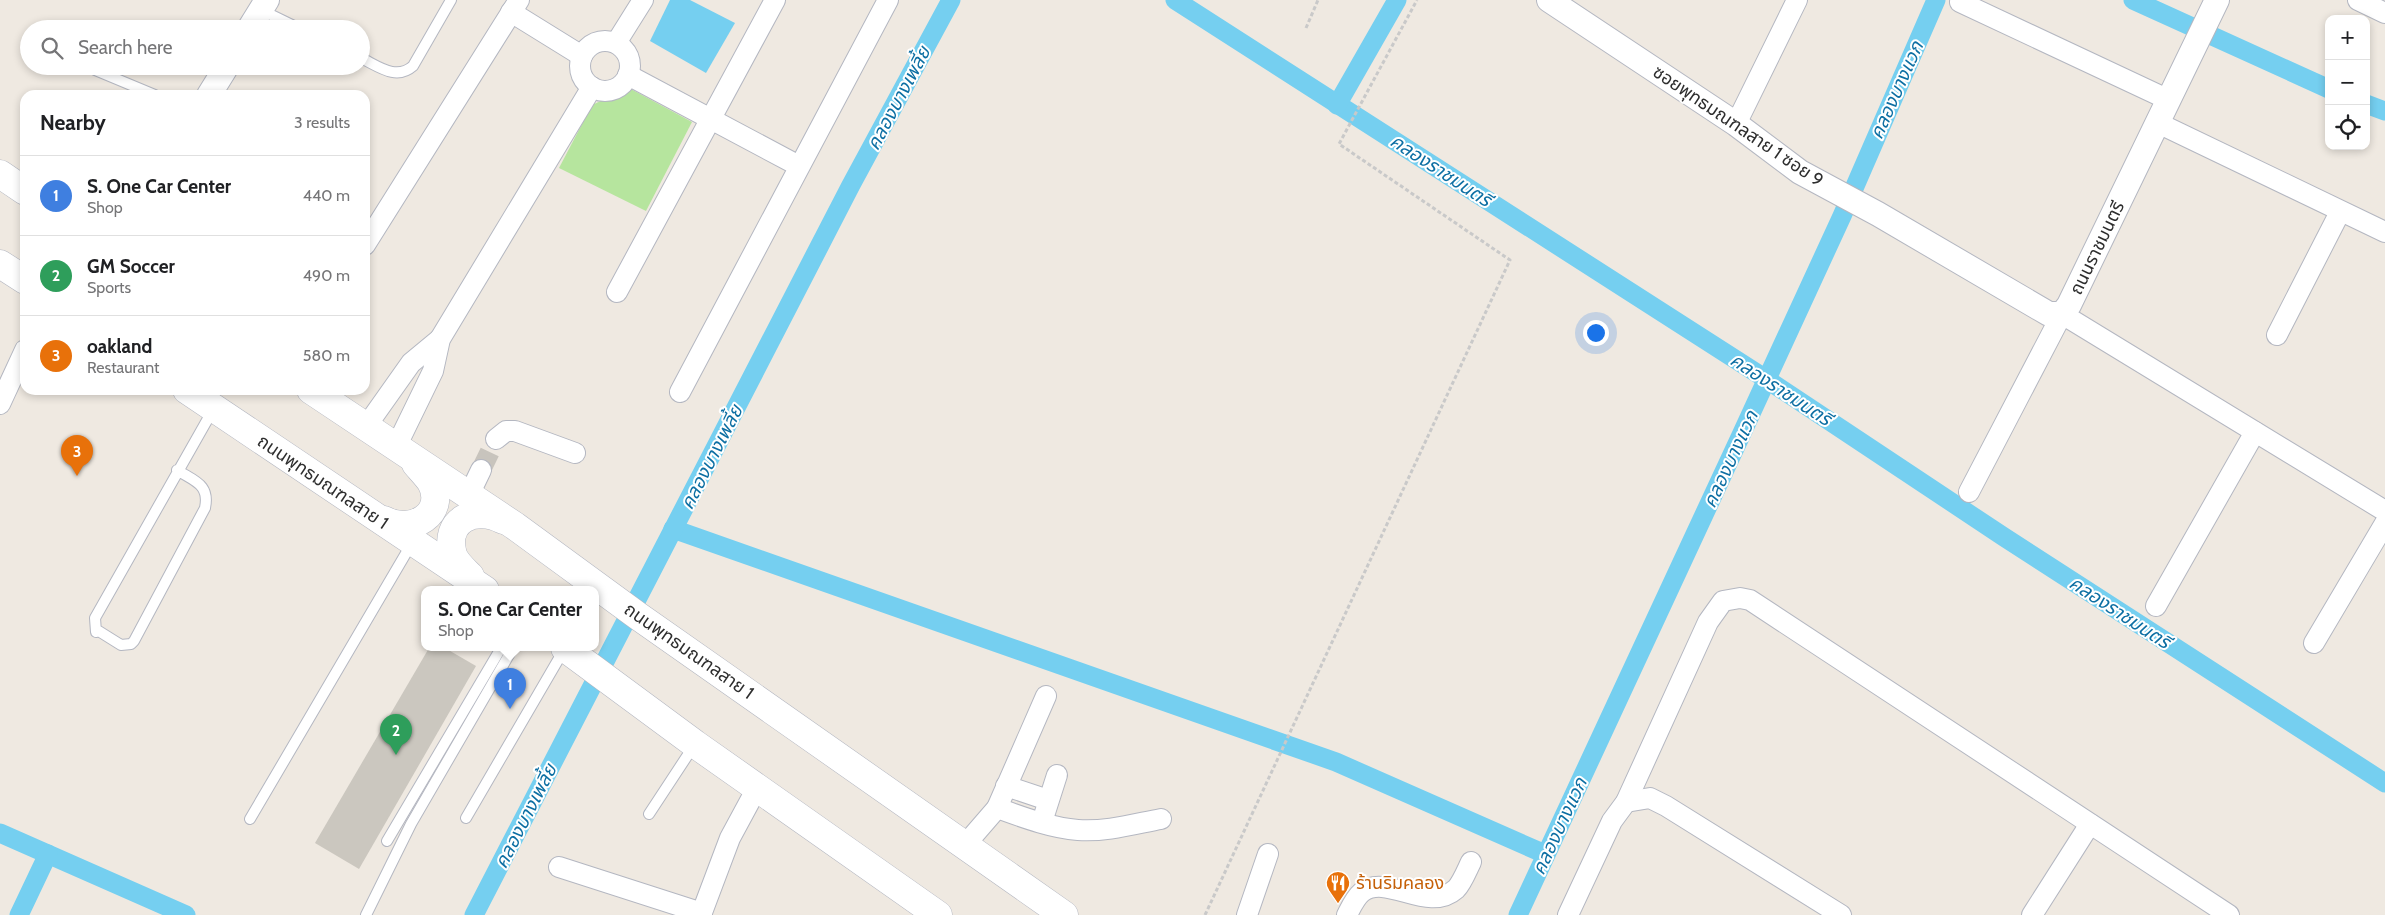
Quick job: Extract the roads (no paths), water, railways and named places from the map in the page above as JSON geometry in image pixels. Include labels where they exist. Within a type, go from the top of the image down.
[{"type":"main road","points":[[0,174],[20,188]]},
{"type":"main road","points":[[0,264],[20,277]]},
{"type":"main road","name":"ถนนพุทธมณฑลสาย 1","points":[[194,395],[478,586]]},
{"type":"main road","name":"ถนนพุทธมณฑลสาย 1","points":[[318,395],[515,526],[596,586]]},
{"type":"main road","points":[[367,511],[401,527],[416,524],[430,513],[434,498],[431,483],[402,451]]},
{"type":"main road","points":[[479,586],[454,556],[452,537],[459,523],[476,513],[486,513],[515,526]]},
{"type":"main road","name":"ถนนพุทธมณฑลสาย 1","points":[[599,588],[1064,915]]},
{"type":"main road","points":[[572,653],[695,744],[938,915]]},
{"type":"street","points":[[616,43],[642,0]]},
{"type":"street","points":[[617,292],[774,0]]},
{"type":"street","points":[[680,392],[888,0]]},
{"type":"street","name":"ซอยพุทธมณฑลสาย 1 ซอย 9","points":[[1549,0],[1736,124],[1800,172],[1878,214],[2049,314],[2062,314]]},
{"type":"street","points":[[1736,124],[1797,0]]},
{"type":"street","points":[[2358,0],[2385,13]]},
{"type":"street","points":[[1960,2],[2169,100]]},
{"type":"street","name":"ถนนราชมนตรี","points":[[1969,492],[2062,314],[2069,305],[2214,5]]},
{"type":"street","points":[[370,237],[515,6],[582,56]]},
{"type":"street","points":[[596,42],[616,43],[628,57],[628,75],[616,88],[600,90],[592,87],[581,73],[582,56],[596,42]]},
{"type":"street","points":[[212,90],[221,75]]},
{"type":"street","points":[[628,75],[799,166]]},
{"type":"street","points":[[402,451],[433,371],[440,339],[592,87]]},
{"type":"street","points":[[2158,123],[2385,232]]},
{"type":"street","points":[[2277,334],[2340,212]]},
{"type":"street","points":[[2062,314],[2385,511]]},
{"type":"street","points":[[365,428],[411,363],[440,339]]},
{"type":"street","points":[[0,404],[20,359]]},
{"type":"street","points":[[496,438],[506,430],[514,431],[575,453]]},
{"type":"street","points":[[2156,606],[2255,432]]},
{"type":"street","points":[[469,495],[481,470]]},
{"type":"street","points":[[2314,643],[2385,523]]},
{"type":"street","points":[[1568,915],[1612,820],[1626,802],[1708,622],[1723,601],[1740,598],[1750,600],[2228,915]]},
{"type":"street","points":[[965,845],[997,808],[1046,696]]},
{"type":"street","points":[[1042,822],[1057,775]]},
{"type":"street","points":[[1006,786],[1048,800]]},
{"type":"street","points":[[559,867],[701,914],[730,838],[757,788]]},
{"type":"street","points":[[1626,802],[1650,798],[1666,806],[1841,915]]},
{"type":"street","points":[[997,808],[1076,830],[1094,830],[1161,819]]},
{"type":"street","points":[[2032,915],[2090,824]]},
{"type":"street","points":[[1247,915],[1268,854]]},
{"type":"street","points":[[1347,915],[1362,892],[1378,886],[1425,897],[1443,898],[1457,888],[1471,862]]},
{"type":"lane","points":[[370,62],[393,73],[406,72],[413,66],[452,0]]},
{"type":"lane","points":[[259,13],[277,20]]},
{"type":"lane","points":[[106,75],[143,90]]},
{"type":"lane","points":[[177,470],[202,486],[207,498],[205,508],[134,641],[131,644],[121,645],[96,632],[95,618],[177,470],[214,408]]},
{"type":"lane","points":[[250,819],[412,542]]},
{"type":"lane","points":[[388,841],[499,651]]},
{"type":"lane","points":[[366,915],[411,824],[511,651]]},
{"type":"lane","points":[[466,818],[572,653]]},
{"type":"lane","points":[[649,814],[695,744]]},
{"type":"water","points":[[670,0],[690,0],[735,23],[706,73],[650,41]]},
{"type":"waterway","name":"คลองบางเพลี้ย","points":[[474,915],[851,185],[951,0]]},
{"type":"waterway","name":"คลองราชมนตรี","points":[[1175,0],[1766,379],[2004,537],[2385,783]]},
{"type":"waterway","points":[[1337,105],[1397,0]]},
{"type":"waterway","name":"คลองบางแวก","points":[[1518,915],[1842,216],[1936,0]]},
{"type":"waterway","points":[[2133,0],[2325,87]]},
{"type":"waterway","points":[[2369,105],[2385,111]]},
{"type":"waterway","points":[[673,529],[1336,762],[1545,854]]},
{"type":"waterway","points":[[0,833],[186,915]]},
{"type":"waterway","points":[[19,915],[48,854]]},
{"type":"tunnel","points":[[481,470],[496,439]]},
{"type":"place","name":"oakland","points":[[77,476]]},
{"type":"place","name":"S. One Car Center","points":[[510,709]]},
{"type":"place","name":"GM Soccer","points":[[396,755]]},
{"type":"place","name":"ร้านริมคลอง","points":[[1338,904]]}]
